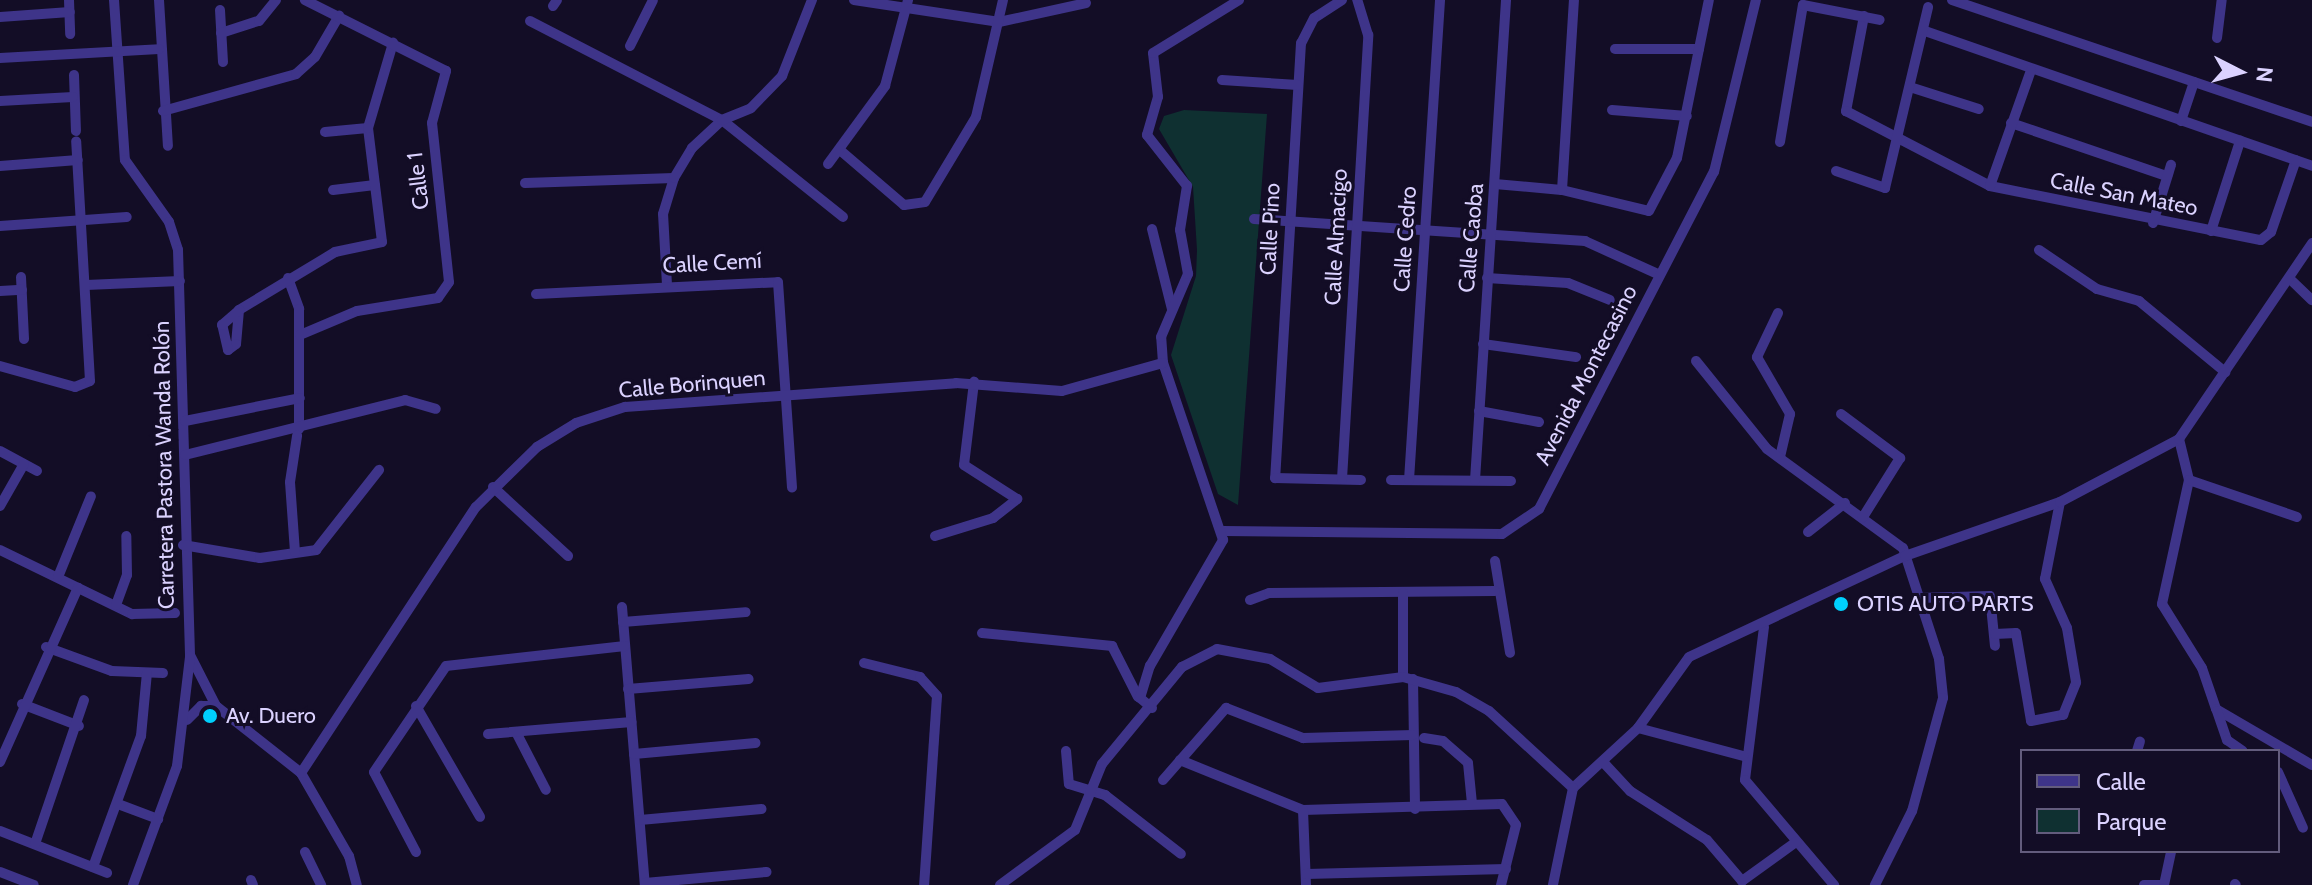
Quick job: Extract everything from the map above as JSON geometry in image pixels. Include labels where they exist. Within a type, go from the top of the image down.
[{"type":"street","points":[[69,0],[70,34]]},
{"type":"street","name":"Carretera Pastora Wanda Rolón","points":[[114,0],[125,160],[172,229],[180,281],[185,421],[183,545],[190,655],[216,706],[301,773],[349,856],[357,885]]},
{"type":"street","points":[[159,0],[159,49],[168,146]]},
{"type":"street","points":[[221,33],[259,21],[276,0]]},
{"type":"street","name":"Calle 1","points":[[300,335],[357,311],[432,300],[447,289],[432,123],[446,73],[305,0]]},
{"type":"street","points":[[630,46],[653,0]]},
{"type":"street","points":[[667,285],[663,214],[674,178],[722,120],[751,108],[782,76],[812,0]]},
{"type":"street","points":[[854,0],[907,4],[999,22],[1086,3]]},
{"type":"street","points":[[841,151],[904,205],[925,202],[976,117],[1003,0]]},
{"type":"street","name":"Calle Pino","points":[[1342,0],[1306,28],[1298,85],[1275,478],[1342,479]]},
{"type":"street","name":"Calle Almacigo","points":[[1342,479],[1368,35],[1357,0]]},
{"type":"street","name":"Calle Cedro","points":[[1409,480],[1440,0]]},
{"type":"street","name":"Calle Caoba","points":[[1475,480],[1506,0]]},
{"type":"street","points":[[1562,190],[1574,0]]},
{"type":"street","points":[[1495,184],[1562,190],[1649,211],[1677,158],[1709,0]]},
{"type":"street","name":"Avenida Montecasino","points":[[1223,531],[1502,534],[1539,509],[1714,172],[1756,0]]},
{"type":"street","points":[[1952,0],[2312,122]]},
{"type":"street","points":[[2217,38],[2222,0]]},
{"type":"street","points":[[1140,698],[1150,666],[1214,563],[1223,531],[1163,363],[1161,337],[1188,274],[1180,230],[1187,186],[1147,135],[1158,97],[1153,53],[1169,38],[1234,1]]},
{"type":"street","points":[[828,164],[841,151],[885,86],[907,4]]},
{"type":"street","points":[[1780,142],[1803,5],[1880,20]]},
{"type":"street","points":[[1836,171],[1885,188],[1901,142],[1928,7]]},
{"type":"street","points":[[220,10],[223,62]]},
{"type":"street","points":[[0,17],[70,12]]},
{"type":"street","points":[[163,111],[296,74],[315,57],[339,16]]},
{"type":"street","name":"Calle San Mateo","points":[[1864,16],[1846,111],[1990,186],[2153,223],[2268,237],[2296,160]]},
{"type":"street","points":[[530,21],[722,120],[843,217]]},
{"type":"street","points":[[1925,31],[2312,166]]},
{"type":"street","points":[[239,310],[335,252],[381,244],[368,128],[393,43]]},
{"type":"street","points":[[0,58],[159,49]]},
{"type":"street","points":[[1615,49],[1699,49]]},
{"type":"street","points":[[1990,186],[2031,70]]},
{"type":"street","points":[[0,366],[87,384],[86,285],[74,75]]},
{"type":"street","points":[[1222,80],[1298,85]]},
{"type":"street","points":[[2181,121],[2194,82]]},
{"type":"street","points":[[1913,88],[1979,109]]},
{"type":"street","points":[[0,101],[73,97]]},
{"type":"street","points":[[1612,110],[1687,116]]},
{"type":"street","points":[[2011,123],[2167,176]]},
{"type":"street","points":[[325,132],[368,128]]},
{"type":"street","points":[[2211,231],[2240,141]]},
{"type":"street","points":[[0,166],[78,160]]},
{"type":"street","points":[[2153,223],[2171,165]]},
{"type":"street","points":[[525,183],[674,178]]},
{"type":"street","points":[[333,190],[375,185]]},
{"type":"street","points":[[0,226],[127,217]]},
{"type":"street","points":[[1254,219],[1492,230],[1585,241],[1660,275]]},
{"type":"street","points":[[1152,229],[1172,309]]},
{"type":"street","points":[[1553,885],[1573,788],[1604,763],[1638,728],[1689,657],[1764,627],[1905,556],[2060,502],[2179,439],[2291,280],[2312,243]]},
{"type":"street","points":[[2039,250],[2097,289],[2139,301],[2225,372]]},
{"type":"street","points":[[21,277],[24,339]]},
{"type":"street","points":[[288,278],[300,335],[298,432],[290,482],[295,552]]},
{"type":"street","points":[[1487,278],[1568,283],[1610,300]]},
{"type":"street","points":[[2291,280],[2312,300]]},
{"type":"street","points":[[86,285],[180,281]]},
{"type":"street","name":"Calle Cemí","points":[[536,294],[667,285],[778,282],[792,488]]},
{"type":"street","points":[[0,291],[22,290]]},
{"type":"street","points":[[1778,313],[1757,357],[1790,414],[1780,457]]},
{"type":"street","points":[[1483,344],[1576,357]]},
{"type":"street","points":[[1696,361],[1780,457],[1863,517],[1905,556],[1919,598],[1943,698],[1912,811],[1875,885]]},
{"type":"street","name":"Calle Borinquen","points":[[301,773],[493,487],[537,447],[601,414],[974,382],[1062,391],[1163,363]]},
{"type":"street","points":[[935,536],[993,518],[1017,499],[964,465],[974,382]]},
{"type":"street","points":[[185,421],[300,398]]},
{"type":"street","points":[[185,455],[405,400],[436,409]]},
{"type":"street","points":[[1479,411],[1539,422]]},
{"type":"street","points":[[1841,414],[1900,458],[1863,517]]},
{"type":"street","points":[[2179,439],[2189,480],[2161,597],[2216,709],[2227,740],[2240,749]]},
{"type":"street","points":[[0,451],[37,471]]},
{"type":"street","points":[[0,506],[24,464]]},
{"type":"street","points":[[183,545],[244,558],[318,549],[336,516],[379,470]]},
{"type":"street","points":[[1342,479],[1361,480]]},
{"type":"street","points":[[1391,480],[1511,481]]},
{"type":"street","points":[[2189,480],[2297,517]]},
{"type":"street","points":[[493,487],[568,556]]},
{"type":"street","points":[[58,577],[91,496]]},
{"type":"street","points":[[1995,634],[2016,633],[2031,721],[2063,715],[2076,682],[2067,628],[2045,579],[2060,502]]},
{"type":"street","points":[[1808,532],[1845,503]]},
{"type":"street","points":[[116,605],[127,575],[126,536]]},
{"type":"street","points":[[0,550],[132,614],[169,616]]},
{"type":"street","points":[[1495,561],[1495,591],[1510,653]]},
{"type":"street","points":[[0,762],[46,647],[78,588]]},
{"type":"street","points":[[1250,600],[1495,591]]},
{"type":"street","points":[[1403,593],[1408,678],[1419,737],[1415,809]]},
{"type":"street","points":[[1919,598],[1990,596],[1995,646]]},
{"type":"street","points":[[622,607],[645,884],[767,872]]},
{"type":"street","points":[[623,622],[746,612]]},
{"type":"street","points":[[1764,627],[1743,756],[1745,780],[1834,885]]},
{"type":"street","points":[[982,633],[1112,646],[1140,698],[1152,708]]},
{"type":"street","points":[[416,852],[374,772],[416,706],[452,663],[625,646]]},
{"type":"street","points":[[46,647],[112,671],[163,673]]},
{"type":"street","points":[[1000,885],[1075,830],[1102,764],[1152,708],[1182,667],[1217,649],[1270,659],[1318,688],[1408,678],[1474,701],[1573,788]]},
{"type":"street","points":[[133,885],[158,819],[187,720],[190,655]]},
{"type":"street","points":[[864,663],[920,677],[937,696],[924,885]]},
{"type":"street","points":[[93,867],[141,736],[147,673]]},
{"type":"street","points":[[628,689],[749,679]]},
{"type":"street","points":[[35,844],[79,726],[84,700]]},
{"type":"street","points":[[22,704],[79,726]]},
{"type":"street","points":[[187,720],[201,706],[216,706]]},
{"type":"street","points":[[416,706],[480,817]]},
{"type":"street","points":[[1163,780],[1226,708],[1303,738],[1419,737],[1443,741],[1468,763],[1472,804]]},
{"type":"street","points":[[2216,709],[2312,765]]},
{"type":"street","points":[[488,734],[631,722]]},
{"type":"street","points":[[1638,728],[1743,756]]},
{"type":"street","points":[[516,732],[546,790]]},
{"type":"street","points":[[634,754],[756,743]]},
{"type":"street","points":[[1066,751],[1069,784],[1094,789],[1181,854]]},
{"type":"street","points":[[1180,760],[1303,810],[1502,804],[1514,815],[1501,885]]},
{"type":"street","points":[[1604,763],[1630,791],[1707,840],[1742,881],[1796,842]]},
{"type":"street","points":[[2280,776],[2303,828]]},
{"type":"street","points":[[118,804],[158,819]]},
{"type":"street","points":[[640,820],[762,809]]},
{"type":"street","points":[[1303,810],[1306,880],[1506,869]]},
{"type":"street","points":[[0,831],[107,873]]},
{"type":"street","points":[[305,852],[321,885]]},
{"type":"street","points":[[2155,884],[2170,853]]},
{"type":"street","points":[[0,872],[34,885]]},
{"type":"green space","points":[[1184,110],[1267,114],[1238,505],[1218,494],[1171,355],[1196,276],[1197,250],[1193,187],[1159,129],[1164,116]]},
{"type":"place","name":"OTIS AUTO PARTS","points":[[1841,604]]},
{"type":"place","name":"Av. Duero","points":[[210,716]]}]
